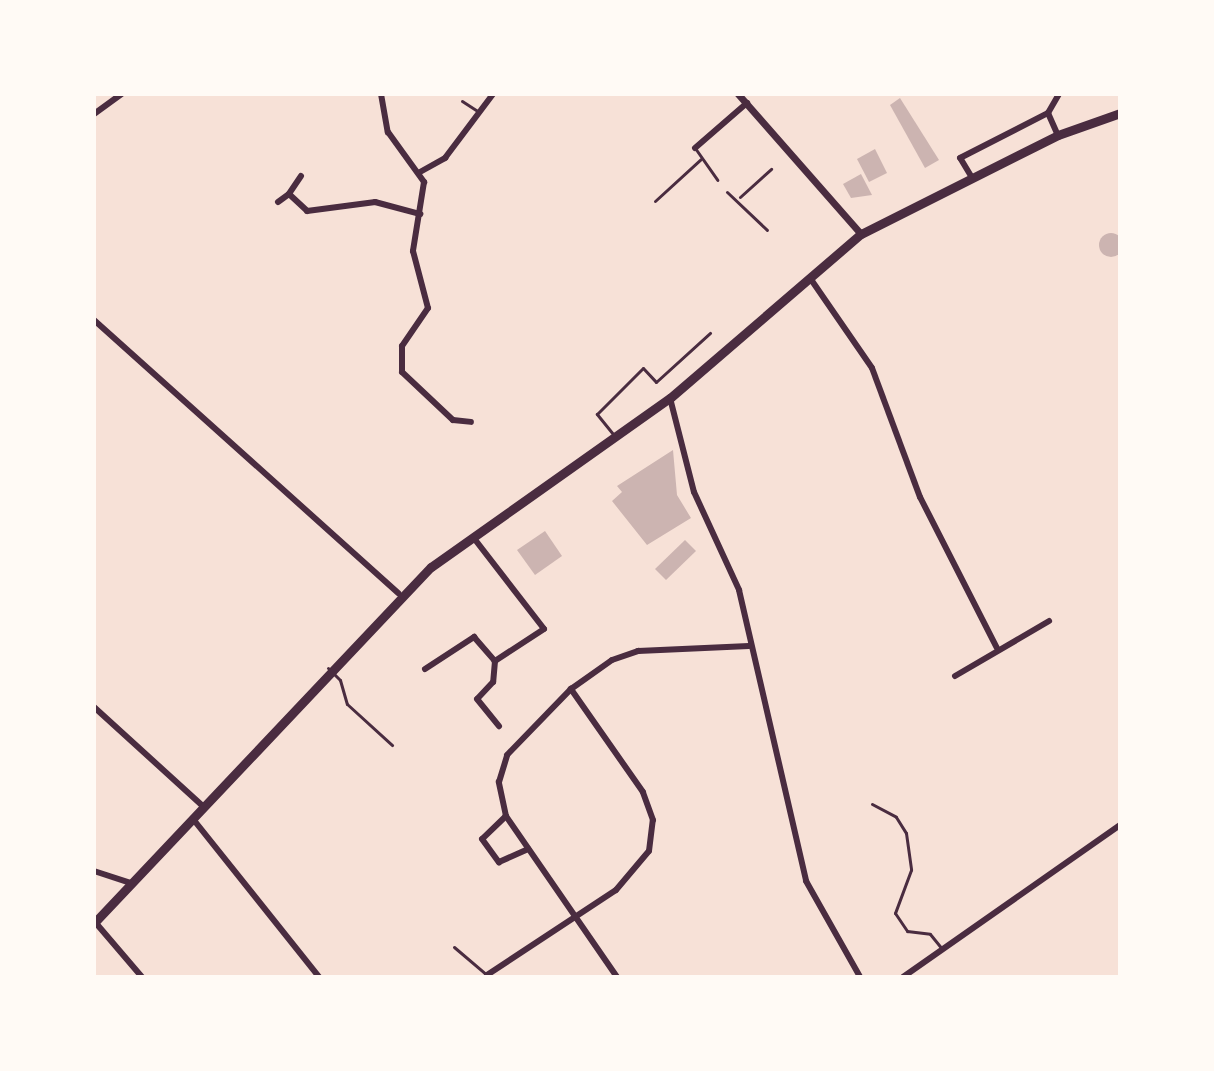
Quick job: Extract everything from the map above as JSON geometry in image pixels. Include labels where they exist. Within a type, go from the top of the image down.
[{"type":"main road","points":[[95,923],[205,808],[398,593],[670,398],[861,234],[971,176],[1058,135],[1120,113]]},
{"type":"street","points":[[94,114],[122,94]]},
{"type":"street","points":[[381,94],[388,132],[420,172],[420,214],[413,251],[428,308],[402,346],[400,365],[439,410],[471,422]]},
{"type":"street","points":[[420,172],[452,151],[476,110],[493,94]]},
{"type":"street","points":[[738,94],[861,234]]},
{"type":"street","points":[[971,176],[960,158],[1048,113],[1057,95]]},
{"type":"street","points":[[695,148],[747,103]]},
{"type":"street","points":[[1048,113],[1058,135]]},
{"type":"street","points":[[278,202],[289,194],[301,176]]},
{"type":"street","points":[[289,194],[315,213],[375,202],[420,214]]},
{"type":"street","points":[[810,278],[872,368],[920,497],[997,648]]},
{"type":"street","points":[[94,320],[398,593]]},
{"type":"street","points":[[670,398],[694,492],[739,590],[749,646],[806,881],[860,977]]},
{"type":"street","points":[[473,537],[544,629],[495,661]]},
{"type":"street","points":[[955,676],[997,648],[1049,621]]},
{"type":"street","points":[[425,669],[474,637],[495,661],[493,682],[477,699],[499,726]]},
{"type":"street","points":[[617,977],[506,816],[499,782],[507,755],[571,689],[638,651],[749,646]]},
{"type":"street","points":[[487,975],[577,917],[643,862],[653,820],[643,792],[571,689]]},
{"type":"street","points":[[94,707],[205,808]]},
{"type":"street","points":[[506,816],[482,839],[499,862],[528,849]]},
{"type":"street","points":[[193,819],[319,977]]},
{"type":"street","points":[[903,977],[1120,825]]},
{"type":"street","points":[[94,871],[131,883]]},
{"type":"street","points":[[95,923],[142,977]]},
{"type":"lane","points":[[462,101],[476,110]]},
{"type":"lane","points":[[695,148],[717,180]]},
{"type":"lane","points":[[655,201],[701,159]]},
{"type":"lane","points":[[727,192],[734,202],[771,169]]},
{"type":"lane","points":[[740,197],[767,230]]},
{"type":"lane","points":[[616,437],[597,414],[643,368],[656,382],[710,333]]},
{"type":"lane","points":[[328,668],[340,680],[347,704],[392,745]]},
{"type":"lane","points":[[872,804],[896,817],[906,833],[911,870],[895,913],[907,931],[930,934],[942,949]]},
{"type":"lane","points":[[454,947],[487,975]]},
{"type":"building","points":[[900,98],[939,160],[925,168],[890,105]]},
{"type":"building","points":[[875,149],[887,173],[869,182],[857,159]]},
{"type":"building","points":[[861,174],[872,195],[851,198],[843,184]]},
{"type":"building","points":[[1111,233],[1119,237],[1123,245],[1119,253],[1111,257],[1103,253],[1099,245],[1103,237]]},
{"type":"building","points":[[673,450],[677,495],[691,518],[647,545],[612,501],[622,492],[617,486]]},
{"type":"building","points":[[545,531],[562,556],[535,575],[517,550]]},
{"type":"building","points":[[685,540],[696,551],[666,580],[655,569]]}]
